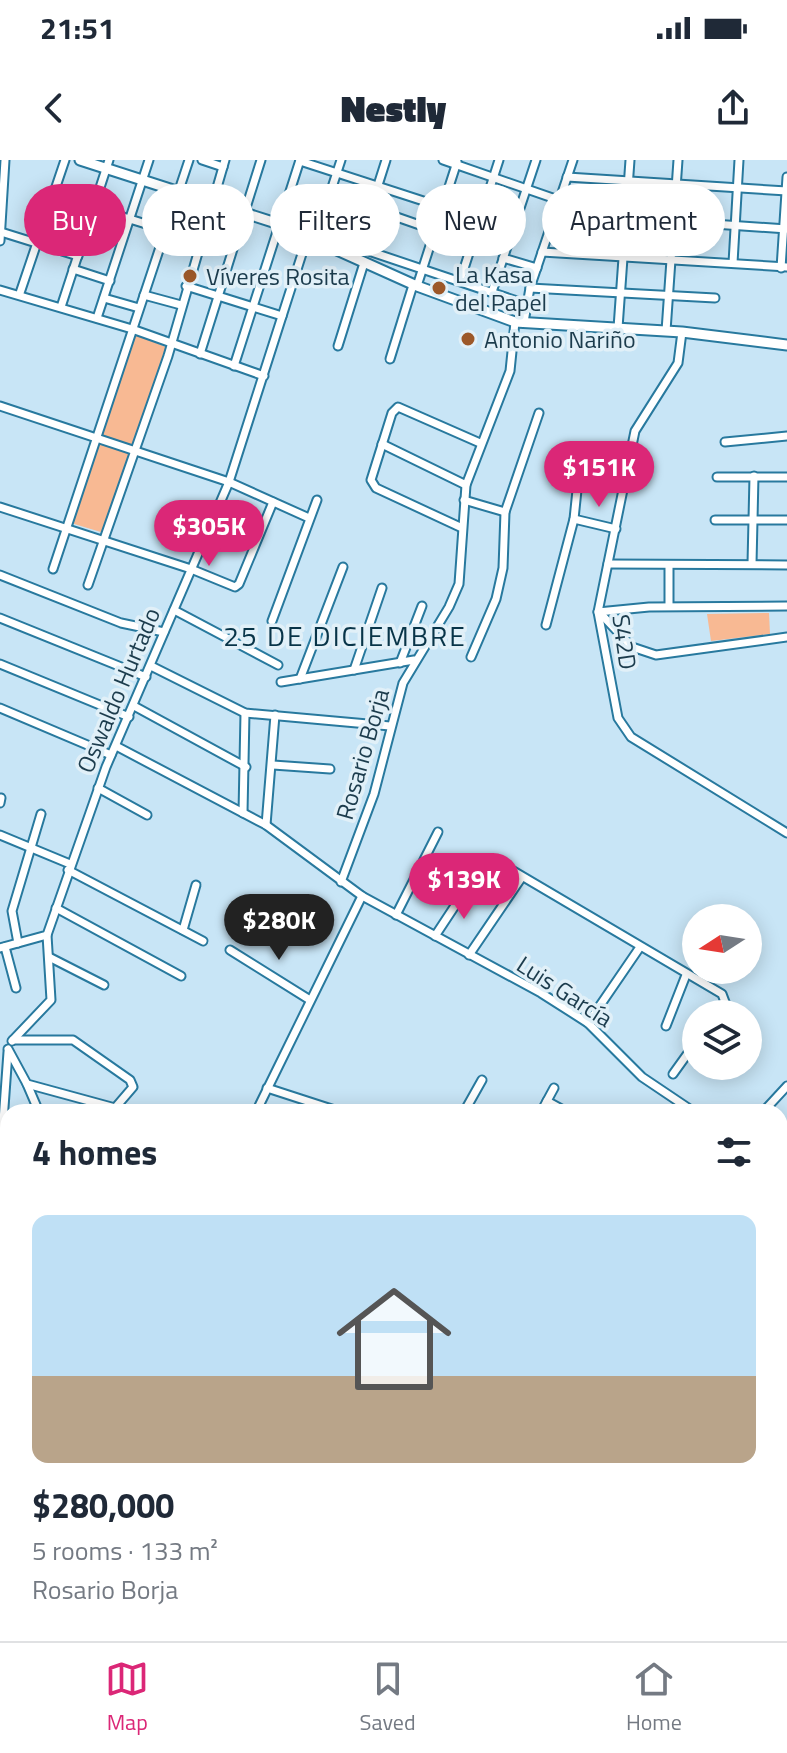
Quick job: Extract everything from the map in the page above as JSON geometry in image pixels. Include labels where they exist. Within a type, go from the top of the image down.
[{"type":"street","points":[[0,241],[5,160]]},
{"type":"street","points":[[57,184],[65,160]]},
{"type":"street","points":[[80,160],[108,164],[155,184]]},
{"type":"street","points":[[97,318],[149,160]]},
{"type":"street","points":[[182,184],[189,160]]},
{"type":"street","points":[[202,160],[224,163],[218,184]]},
{"type":"street","points":[[253,184],[261,160]]},
{"type":"street","points":[[292,184],[300,160],[370,184]]},
{"type":"street","name":"Oswaldo Hurtado","points":[[334,184],[341,160]]},
{"type":"street","points":[[377,184],[386,160]]},
{"type":"street","points":[[443,160],[457,162],[542,195]]},
{"type":"street","points":[[492,184],[499,160]]},
{"type":"street","points":[[492,292],[536,160]]},
{"type":"street","points":[[629,184],[630,160]]},
{"type":"street","points":[[567,177],[677,184],[678,160]]},
{"type":"street","points":[[733,263],[739,160]]},
{"type":"street","name":"Rosario Borja","points":[[565,184],[570,161]]},
{"type":"street","points":[[450,184],[457,162]]},
{"type":"street","points":[[102,184],[108,164]]},
{"type":"street","points":[[618,328],[623,256],[783,268],[787,177]]},
{"type":"street","points":[[725,186],[786,191]]},
{"type":"street","points":[[126,217],[142,222]]},
{"type":"street","points":[[725,225],[785,229]]},
{"type":"street","points":[[1,232],[24,238]]},
{"type":"street","name":"Rosario Borja","points":[[341,882],[374,794],[390,726],[414,660],[449,607],[459,584],[460,527],[466,485],[510,371],[519,322],[542,252]]},
{"type":"street","points":[[234,366],[270,254]]},
{"type":"street","points":[[20,293],[32,256]]},
{"type":"street","points":[[61,307],[78,256]]},
{"type":"street","points":[[53,569],[158,256]]},
{"type":"street","points":[[88,585],[171,344],[196,256]]},
{"type":"street","points":[[200,354],[230,256]]},
{"type":"street","name":"Oswaldo Hurtado","points":[[47,935],[111,755],[229,482],[282,316],[306,256]]},
{"type":"street","points":[[351,256],[415,285],[519,322],[682,332],[787,345]]},
{"type":"street","points":[[383,256],[526,304]]},
{"type":"street","points":[[390,359],[427,256]]},
{"type":"street","points":[[460,281],[467,256]]},
{"type":"street","points":[[666,331],[672,256]]},
{"type":"street","points":[[503,258],[537,268]]},
{"type":"street","points":[[338,346],[364,263]]},
{"type":"street","points":[[73,269],[110,281]]},
{"type":"street","points":[[186,286],[282,316]]},
{"type":"street","points":[[530,288],[715,298]]},
{"type":"street","points":[[0,290],[20,293],[132,329],[264,376]]},
{"type":"street","points":[[144,295],[181,305]]},
{"type":"street","points":[[104,298],[139,308]]},
{"type":"street","name":"S42D","points":[[682,332],[678,363],[635,431],[598,612],[618,718],[631,737],[651,752],[787,833]]},
{"type":"street","points":[[0,406],[229,482],[309,518]]},
{"type":"street","points":[[460,527],[372,485],[382,444],[398,407],[480,443]]},
{"type":"street","points":[[471,657],[483,635],[502,579],[505,512],[539,413]]},
{"type":"street","points":[[725,442],[787,436]]},
{"type":"street","points":[[382,444],[466,485]]},
{"type":"street","points":[[546,625],[574,519],[579,471]]},
{"type":"street","points":[[752,564],[754,476]]},
{"type":"street","points":[[717,477],[787,477]]},
{"type":"street","points":[[272,621],[317,500]]},
{"type":"street","points":[[464,500],[505,512]]},
{"type":"street","points":[[0,507],[237,587],[273,502]]},
{"type":"street","points":[[574,519],[616,529]]},
{"type":"street","points":[[715,520],[787,520]]},
{"type":"street","points":[[608,564],[787,565]]},
{"type":"street","points":[[669,566],[669,606]]},
{"type":"street","points":[[300,679],[343,567]]},
{"type":"street","points":[[0,575],[121,623],[164,632]]},
{"type":"street","points":[[354,670],[382,588]]},
{"type":"street","points":[[400,663],[422,606]]},
{"type":"street","points":[[598,612],[669,606],[787,606]]},
{"type":"street","points":[[174,610],[278,665]]},
{"type":"street","points":[[598,612],[632,647],[656,655],[787,637]]},
{"type":"street","points":[[0,618],[146,677]]},
{"type":"street","points":[[281,682],[414,660]]},
{"type":"street","points":[[0,664],[129,717]]},
{"type":"street","points":[[151,666],[245,713],[390,726]]},
{"type":"street","points":[[134,706],[246,767]]},
{"type":"street","points":[[0,708],[111,755]]},
{"type":"street","points":[[243,813],[245,713]]},
{"type":"street","points":[[266,825],[275,715]]},
{"type":"street","name":"Luis García","points":[[116,746],[266,825],[362,896],[588,1023],[642,1077],[682,1104]]},
{"type":"street","points":[[273,765],[330,769]]},
{"type":"street","points":[[98,788],[147,815]]},
{"type":"street","points":[[18,943],[11,916],[41,814]]},
{"type":"street","points":[[396,915],[438,832]]},
{"type":"street","points":[[0,835],[69,867],[203,941]]},
{"type":"street","points":[[510,869],[682,973]]},
{"type":"street","points":[[469,955],[522,877]]},
{"type":"street","points":[[183,930],[196,885]]},
{"type":"street","points":[[435,936],[466,889]]},
{"type":"street","points":[[260,1104],[362,896]]},
{"type":"street","points":[[56,908],[181,976]]},
{"type":"street","points":[[4,1104],[8,1049],[51,1000],[47,935],[2,948],[16,988]]},
{"type":"street","points":[[588,1023],[640,947]]},
{"type":"street","points":[[230,950],[310,1000]]},
{"type":"street","points":[[49,957],[104,985]]},
{"type":"street","points":[[666,1026],[682,984]]},
{"type":"street","points":[[702,984],[723,996],[724,1000]]},
{"type":"street","points":[[13,1040],[73,1040],[130,1080],[133,1087],[118,1104]]},
{"type":"street","points":[[8,1049],[36,1104]]},
{"type":"street","points":[[673,1074],[682,1061]]},
{"type":"street","points":[[468,1104],[482,1080]]},
{"type":"street","points":[[27,1084],[100,1104]]},
{"type":"street","points":[[267,1088],[316,1104]]},
{"type":"street","points":[[545,1104],[554,1088]]},
{"type":"street","points":[[771,1104],[786,1088]]},
{"type":"street","points":[[547,1101],[552,1104]]},
{"type":"shaded area","points":[[135,334],[168,348],[134,447],[102,436]]},
{"type":"shaded area","points":[[101,440],[132,453],[104,533],[71,523]]},
{"type":"shaded area","points":[[769,613],[770,634],[711,641],[707,614]]},
{"type":"place","name":"Víveres Rosita","points":[[190,276]]},
{"type":"place","name":"La Kasa del Papel","points":[[439,288]]},
{"type":"place","name":"Antonio Nariño","points":[[468,339]]},
{"type":"district","name":"25 DE DICIEMBRE","points":[[345,635]]}]
